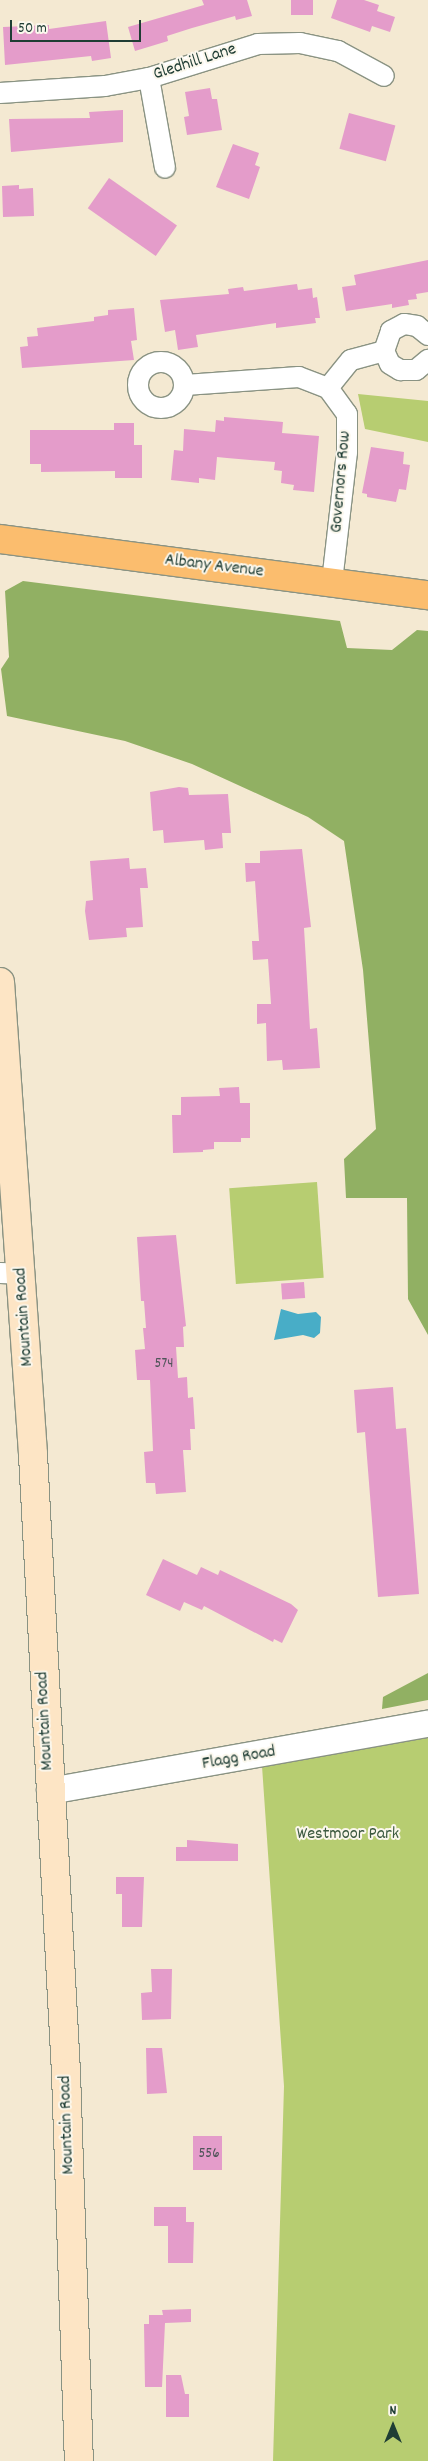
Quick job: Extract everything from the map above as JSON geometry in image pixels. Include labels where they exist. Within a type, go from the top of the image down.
[{"type":"highway","name":"Albany Avenue","points":[[0,539],[428,595]]},
{"type":"main road","name":"Mountain Road","points":[[0,982],[11,1274],[50,1791],[66,2073],[79,2461]]},
{"type":"street","name":"Gledhill Lane","points":[[0,93],[105,86],[149,78],[258,44],[300,43],[338,51],[384,76]]},
{"type":"street","points":[[149,78],[165,168]]},
{"type":"street","points":[[428,335],[417,326],[404,324],[391,331],[384,351],[390,364],[400,370],[416,370],[428,360]]},
{"type":"street","points":[[185,385],[298,377],[328,388],[351,360],[384,351]]},
{"type":"street","name":"Governors Row","points":[[328,388],[347,414],[348,452],[332,582]]},
{"type":"street","name":"Flagg Road","points":[[50,1791],[428,1724]]},
{"type":"green space","points":[[358,394],[428,401],[428,442],[365,429]]},
{"type":"green space","points":[[23,581],[340,621],[347,648],[392,650],[417,630],[428,631],[428,1335],[408,1299],[407,1198],[346,1198],[344,1159],[376,1129],[363,970],[344,841],[308,817],[192,764],[125,741],[7,716],[1,669],[9,657],[5,591]]},
{"type":"green space","points":[[317,1182],[324,1278],[236,1284],[229,1188]]},
{"type":"green space","points":[[428,1673],[428,1700],[382,1709],[383,1697]]},
{"type":"green space","name":"Westmoor Park","points":[[428,1736],[428,2461],[273,2461],[284,2086],[262,1766]]},
{"type":"water","points":[[281,1309],[298,1314],[316,1312],[321,1317],[320,1333],[314,1338],[303,1335],[274,1340]]},
{"type":"building","points":[[202,0],[247,0],[252,16],[236,20],[235,16],[192,28],[167,36],[168,41],[135,51],[128,27],[204,5]]},
{"type":"building","points":[[291,0],[313,0],[313,15],[291,15]]},
{"type":"building","points":[[337,0],[364,0],[379,5],[377,11],[395,17],[390,32],[372,26],[370,32],[331,18]]},
{"type":"building","points":[[106,21],[111,58],[92,61],[91,56],[5,65],[3,27],[49,25],[49,29]]},
{"type":"building","points":[[210,88],[212,99],[217,99],[222,130],[187,135],[184,117],[189,116],[185,92]]},
{"type":"building","points":[[123,110],[123,142],[11,152],[9,119],[90,118],[89,112]]},
{"type":"building","points":[[349,113],[395,125],[386,161],[339,149]]},
{"type":"building","points":[[233,144],[259,153],[255,165],[260,167],[249,199],[216,187]]},
{"type":"building","points":[[109,178],[177,226],[156,256],[88,208]]},
{"type":"building","points":[[19,185],[19,189],[33,188],[34,216],[3,217],[2,186]]},
{"type":"building","points":[[428,260],[428,292],[416,294],[417,299],[408,300],[409,305],[392,308],[392,304],[346,311],[342,287],[356,285],[354,275]]},
{"type":"building","points":[[297,284],[298,290],[312,288],[313,298],[317,297],[320,318],[315,318],[316,323],[276,328],[276,323],[196,335],[198,347],[178,350],[175,330],[165,332],[160,300],[229,294],[228,289],[243,287],[244,291]]},
{"type":"building","points":[[134,308],[137,340],[131,341],[134,360],[22,368],[20,347],[28,346],[27,337],[38,336],[37,328],[94,321],[94,317],[108,315],[108,310]]},
{"type":"building","points":[[224,417],[283,422],[282,433],[319,436],[314,492],[293,490],[294,485],[281,483],[282,471],[274,470],[275,462],[217,457],[215,480],[199,478],[199,483],[171,480],[174,450],[183,451],[184,429],[215,432],[216,420],[224,421]]},
{"type":"building","points":[[114,423],[134,423],[134,445],[142,445],[142,478],[115,478],[115,471],[41,472],[41,464],[30,464],[30,430],[114,430]]},
{"type":"building","points":[[371,447],[404,452],[403,464],[410,465],[406,490],[399,489],[396,502],[367,497],[367,494],[362,493]]},
{"type":"building","points":[[179,787],[188,788],[189,795],[228,794],[231,833],[222,833],[223,848],[205,850],[204,840],[164,843],[163,830],[153,831],[150,792]]},
{"type":"building","points":[[302,849],[311,927],[304,928],[310,1029],[317,1028],[320,1068],[283,1070],[282,1060],[267,1061],[266,1023],[257,1024],[257,1004],[271,1004],[268,959],[253,960],[252,941],[259,941],[255,881],[246,882],[245,863],[260,863],[260,851]]},
{"type":"building","points":[[129,858],[130,869],[146,868],[148,888],[140,888],[143,927],[126,928],[127,937],[89,940],[85,911],[86,901],[93,900],[90,861]]},
{"type":"building","points":[[239,1087],[240,1103],[250,1103],[250,1138],[241,1138],[241,1142],[214,1142],[214,1149],[203,1150],[203,1152],[173,1153],[172,1115],[181,1115],[181,1097],[220,1096],[219,1088]]},
{"type":"building","points":[[176,1235],[186,1326],[183,1327],[184,1347],[176,1347],[178,1378],[187,1377],[188,1398],[193,1397],[195,1429],[190,1429],[191,1450],[183,1450],[186,1492],[156,1494],[155,1483],[146,1483],[144,1452],[153,1451],[150,1380],[137,1380],[135,1350],[145,1349],[143,1328],[146,1328],[144,1301],[141,1301],[137,1237]]},
{"type":"building","points":[[304,1282],[305,1298],[282,1300],[281,1284]]},
{"type":"building","points":[[393,1387],[396,1429],[406,1428],[419,1594],[378,1597],[365,1432],[357,1433],[354,1390]]},
{"type":"building","points":[[163,1559],[197,1575],[201,1567],[218,1575],[220,1570],[291,1604],[298,1610],[282,1643],[274,1639],[273,1642],[204,1606],[202,1610],[184,1602],[180,1611],[146,1595]]},
{"type":"building","points":[[187,1840],[238,1844],[238,1861],[176,1861],[176,1847],[187,1847]]},
{"type":"building","points":[[116,1877],[144,1877],[142,1927],[122,1927],[122,1894],[116,1894]]},
{"type":"building","points":[[151,1969],[172,1969],[171,2019],[142,2020],[141,1993],[152,1992]]},
{"type":"building","points":[[146,2048],[162,2048],[167,2093],[147,2094]]},
{"type":"building","points":[[193,2136],[222,2136],[222,2170],[193,2170]]},
{"type":"building","points":[[154,2207],[186,2207],[186,2222],[194,2222],[193,2263],[168,2263],[168,2226],[154,2226]]},
{"type":"building","points":[[191,2309],[191,2322],[165,2323],[162,2387],[145,2387],[144,2324],[149,2324],[149,2315],[163,2315],[162,2310]]},
{"type":"building","points":[[166,2375],[181,2375],[185,2394],[189,2394],[189,2417],[166,2417]]}]
